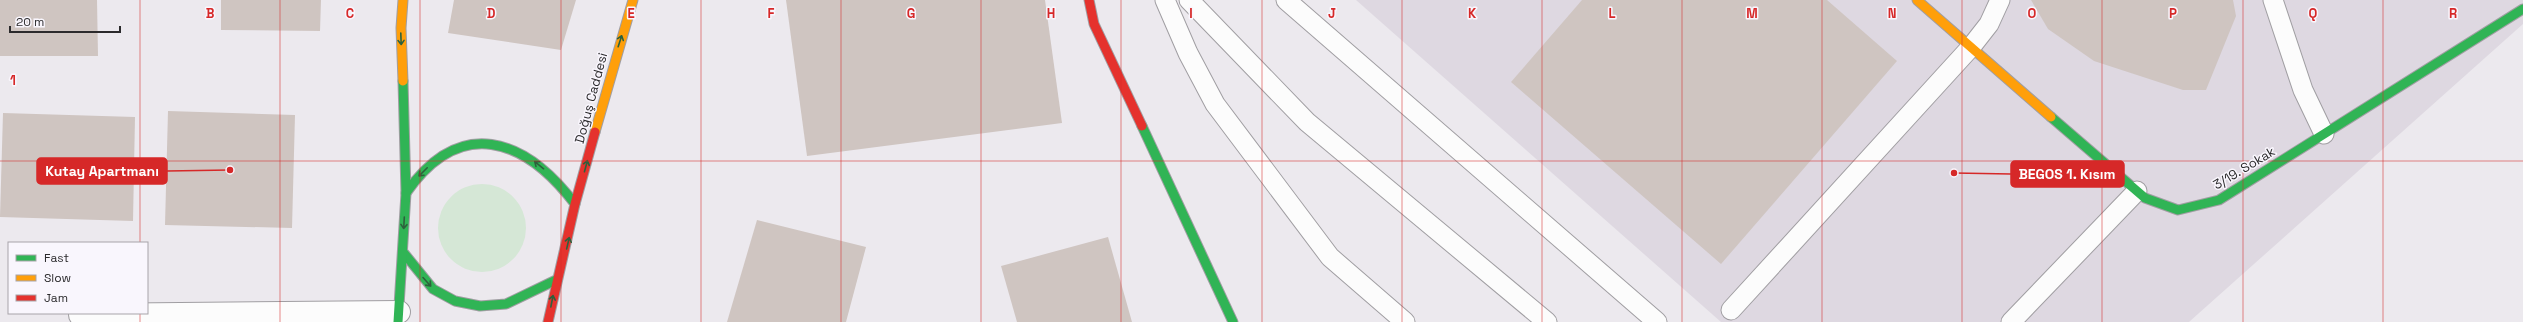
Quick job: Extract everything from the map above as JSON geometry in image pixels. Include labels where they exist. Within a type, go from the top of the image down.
[{"type":"street","points":[[80,315],[399,317],[406,193],[401,28],[403,0]]},
{"type":"street","name":"Doğuş Caddesi","points":[[556,280],[568,244],[575,204],[633,0]]},
{"type":"street","points":[[1089,0],[1094,24],[1233,322]]},
{"type":"street","name":"3/19. Sokak","points":[[1917,0],[2145,198],[2178,210],[2219,200],[2523,9]]},
{"type":"street","points":[[406,193],[420,174],[439,157],[462,146],[488,143],[513,149],[535,162],[554,177],[575,204]]},
{"type":"street","points":[[403,252],[433,289],[455,301],[480,306],[506,304],[556,280]]},
{"type":"street","points":[[548,322],[556,280]]},
{"type":"lane","points":[[1165,0],[1215,104],[1330,257],[1405,322]]},
{"type":"lane","points":[[1189,0],[1307,122],[1547,322]]},
{"type":"lane","points":[[1286,0],[1657,322]]},
{"type":"lane","points":[[1731,310],[1971,47],[1989,24],[2000,0]]},
{"type":"lane","points":[[2273,0],[2303,90],[2324,134]]},
{"type":"lane","points":[[2010,322],[2137,191]]},
{"type":"shaded area","points":[[1356,0],[2523,0],[2523,24],[2189,322],[1721,322]]},
{"type":"green space","points":[[482,184],[499,187],[507,191],[519,203],[523,211],[526,228],[523,245],[519,253],[507,265],[499,269],[482,272],[465,269],[457,265],[445,253],[441,245],[438,228],[441,211],[445,203],[457,191],[465,187]]},
{"type":"building","points":[[0,0],[97,0],[98,56],[0,56]]},
{"type":"building","points":[[221,0],[321,0],[320,31],[221,30]]},
{"type":"building","points":[[454,0],[576,0],[561,50],[448,33]]},
{"type":"building","points":[[786,0],[1045,0],[1062,123],[807,156]]},
{"type":"building","points":[[1582,0],[1827,0],[1897,61],[1721,264],[1511,82]]},
{"type":"building","points":[[2031,0],[2233,0],[2236,16],[2206,90],[2183,90],[2094,61],[2048,29]]},
{"type":"building","points":[[168,111],[295,115],[292,228],[165,225]]},
{"type":"building","points":[[3,113],[135,117],[133,221],[0,217]]},
{"type":"building","points":[[757,220],[866,247],[846,322],[727,322]]},
{"type":"building","points":[[1108,237],[1132,322],[1017,322],[1001,266]]},
{"type":"traffic: fast","points":[[2051,117],[2145,198],[2178,210],[2219,200],[2523,9]]},
{"type":"traffic: fast","points":[[398,322],[406,193],[403,81]]},
{"type":"traffic: fast","points":[[1142,126],[1233,322]]},
{"type":"traffic: fast","points":[[406,193],[427,169],[448,153],[470,145],[492,144],[513,151],[535,163],[555,181],[575,204]]},
{"type":"traffic: fast","points":[[403,252],[433,289],[455,301],[480,306],[506,304],[556,280]]},
{"type":"traffic: slow","points":[[403,0],[401,28],[403,81]]},
{"type":"traffic: slow","points":[[595,132],[633,0]]},
{"type":"traffic: slow","points":[[1917,0],[2051,117]]},
{"type":"traffic: jam","points":[[1089,0],[1094,24],[1142,126]]},
{"type":"traffic: jam","points":[[548,322],[575,204],[595,132]]},
{"type":"place","name":"Kutay Apartmanı","points":[[230,170]]},
{"type":"place","name":"BEGOS 1. Kısım","points":[[1954,173]]}]
